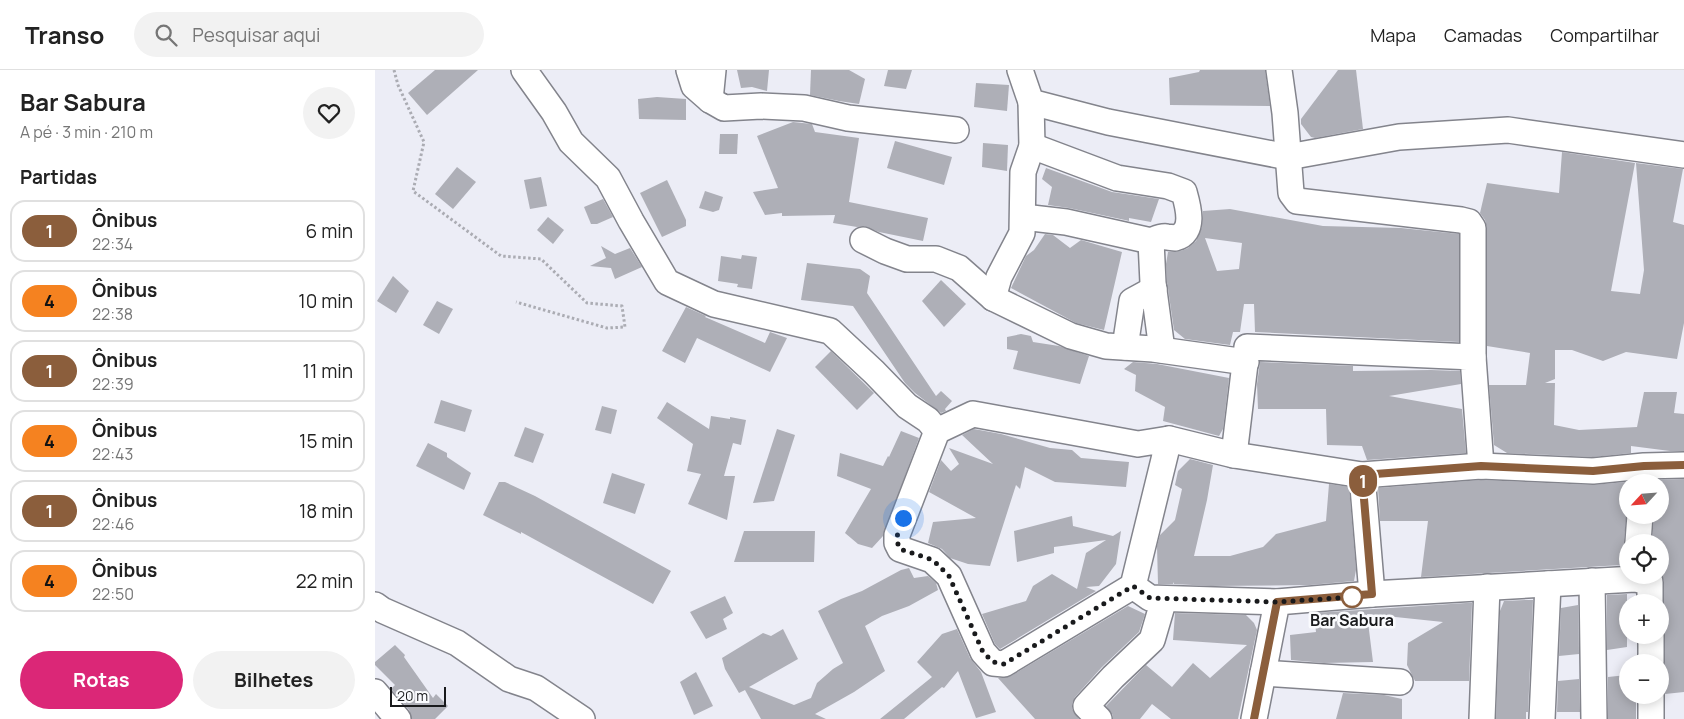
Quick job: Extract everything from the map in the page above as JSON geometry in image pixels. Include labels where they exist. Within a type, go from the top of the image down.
[{"type":"street","points":[[523,70],[554,112],[571,142],[608,178],[667,282],[714,304],[830,331],[907,406],[928,420],[937,431]]},
{"type":"street","points":[[689,70],[695,86],[710,100],[724,108],[761,106],[804,108],[849,118],[956,130]]},
{"type":"street","points":[[710,100],[713,70]]},
{"type":"street","points":[[993,298],[999,277],[1022,232],[1023,172],[1032,146],[1031,102],[1020,70]]},
{"type":"street","points":[[1279,70],[1291,193],[1297,201],[1461,220],[1469,222],[1473,228],[1473,357],[1481,466]]},
{"type":"street","points":[[1031,102],[1108,122],[1288,157],[1399,137],[1508,130],[1684,154]]},
{"type":"street","points":[[1023,217],[1066,222],[1151,241],[1165,236],[1174,238],[1184,233],[1189,222],[1189,207],[1183,192],[1168,186],[1117,178],[1032,146]]},
{"type":"street","points":[[863,240],[907,259],[936,259],[959,268],[993,298],[1071,336],[1106,346],[1163,350],[1246,362]]},
{"type":"street","points":[[1151,241],[1154,289],[1163,350]]},
{"type":"street","points":[[1125,347],[1131,301],[1154,289]]},
{"type":"street","points":[[1234,456],[1247,347],[1473,357]]},
{"type":"street","points":[[1169,439],[1133,586],[1004,664],[993,662],[983,652],[949,576],[933,560],[900,549],[897,543],[897,535],[937,431],[973,414],[1139,444],[1169,439],[1234,456],[1362,475],[1481,466],[1643,474],[1684,465]]},
{"type":"street","points":[[1362,475],[1372,594]]},
{"type":"street","points":[[1133,586],[1150,598],[1277,602],[1619,578]]},
{"type":"street","points":[[1592,581],[1594,719]]},
{"type":"street","points":[[1542,719],[1548,584]]},
{"type":"street","points":[[1482,719],[1487,587]]},
{"type":"street","points":[[1099,719],[1086,706],[1152,640],[1164,599]]},
{"type":"street","points":[[1254,719],[1277,602]]},
{"type":"street","points":[[375,605],[382,610],[457,643],[509,679],[536,688],[582,719]]},
{"type":"street","points":[[1263,673],[1400,682]]},
{"type":"street","points":[[375,692],[398,719]]},
{"type":"street","points":[[1651,704],[1651,719]]},
{"type":"path","points":[[394,70],[398,85],[424,142],[413,191],[501,256],[541,259],[587,303],[622,306],[625,327],[607,328],[517,302]]},
{"type":"building","points":[[435,70],[478,70],[427,115],[408,93]]},
{"type":"building","points":[[737,70],[769,70],[767,91],[752,87],[741,88]]},
{"type":"building","points":[[811,70],[849,70],[865,79],[859,104],[810,95]]},
{"type":"building","points":[[888,70],[912,70],[906,89],[884,86]]},
{"type":"building","points":[[1200,70],[1265,70],[1270,106],[1170,105],[1169,78],[1199,72]]},
{"type":"building","points":[[1338,70],[1356,70],[1363,129],[1315,138],[1311,137],[1301,124],[1301,119]]},
{"type":"building","points":[[976,83],[1009,85],[1007,111],[974,107]]},
{"type":"building","points":[[657,97],[686,99],[686,120],[639,119],[638,99]]},
{"type":"building","points":[[793,122],[812,124],[815,132],[859,138],[849,202],[928,218],[923,241],[879,232],[863,226],[857,227],[833,223],[835,215],[782,216],[782,213],[765,215],[753,192],[778,188],[757,136]]},
{"type":"building","points":[[720,134],[738,134],[737,154],[719,154]]},
{"type":"building","points":[[895,141],[952,157],[944,185],[887,168]]},
{"type":"building","points":[[983,143],[1008,145],[1007,171],[982,167]]},
{"type":"building","points":[[1562,152],[1635,163],[1611,291],[1640,294],[1644,270],[1636,163],[1683,169],[1673,222],[1684,225],[1684,323],[1677,359],[1626,352],[1603,361],[1572,350],[1555,350],[1555,379],[1545,383],[1555,383],[1554,425],[1579,430],[1637,427],[1644,392],[1677,392],[1674,413],[1684,414],[1684,451],[1631,446],[1631,453],[1593,457],[1507,453],[1494,445],[1489,385],[1526,385],[1530,353],[1487,346],[1487,228],[1485,220],[1480,213],[1487,183],[1559,193]]},
{"type":"building","points":[[457,167],[476,182],[453,209],[435,194]]},
{"type":"building","points":[[1046,168],[1112,192],[1159,199],[1151,222],[1129,218],[1129,221],[1048,205],[1052,187],[1042,179]]},
{"type":"building","points":[[541,177],[547,206],[530,209],[524,180]]},
{"type":"building","points":[[667,180],[686,220],[686,226],[662,237],[640,193]]},
{"type":"building","points":[[705,191],[723,197],[719,210],[713,212],[699,208]]},
{"type":"building","points":[[603,199],[613,217],[597,224],[591,224],[584,207]]},
{"type":"building","points":[[1230,209],[1323,226],[1401,228],[1459,234],[1459,342],[1255,332],[1254,304],[1244,304],[1240,332],[1233,332],[1230,345],[1185,339],[1174,330],[1166,264],[1168,252],[1181,251],[1196,241],[1202,227],[1203,211]],"holes":[[[1205,238],[1242,243],[1239,269],[1217,271]]]},
{"type":"building","points":[[548,217],[564,230],[553,244],[537,230]]},
{"type":"building","points":[[1045,234],[1053,235],[1070,248],[1081,240],[1122,252],[1104,330],[1076,323],[1011,288],[1026,256],[1034,250]]},
{"type":"building","points":[[601,246],[615,254],[630,248],[642,267],[615,279],[611,268],[590,266],[606,258]]},
{"type":"building","points":[[742,255],[757,257],[752,289],[737,287],[738,284],[718,281],[721,256],[741,259]]},
{"type":"building","points":[[807,263],[860,269],[870,276],[867,293],[936,396],[941,391],[952,401],[945,409],[946,411],[941,413],[905,383],[853,306],[801,300]]},
{"type":"building","points":[[393,276],[409,291],[396,313],[377,301]]},
{"type":"building","points":[[941,280],[966,304],[944,327],[922,301]]},
{"type":"building","points":[[437,301],[453,309],[439,334],[423,325]]},
{"type":"building","points":[[686,307],[765,343],[770,332],[787,338],[770,372],[697,338],[685,363],[662,351]]},
{"type":"building","points":[[1021,334],[1031,336],[1033,342],[1059,346],[1089,356],[1080,384],[1013,369],[1018,351],[1007,349],[1007,337]]},
{"type":"building","points":[[831,351],[874,393],[857,410],[815,367]]},
{"type":"building","points":[[1133,362],[1157,364],[1229,378],[1223,429],[1219,436],[1163,421],[1165,407],[1135,391],[1136,375],[1124,369]]},
{"type":"building","points":[[1260,362],[1353,366],[1353,371],[1460,371],[1461,384],[1389,396],[1462,409],[1466,453],[1367,460],[1362,446],[1327,445],[1326,409],[1258,409],[1257,384]]},
{"type":"building","points":[[441,400],[472,410],[465,432],[434,423]]},
{"type":"building","points":[[667,402],[709,429],[711,416],[746,420],[741,445],[733,443],[724,476],[735,476],[727,520],[688,504],[701,474],[687,471],[693,444],[657,418]]},
{"type":"building","points":[[602,406],[617,410],[611,434],[595,430]]},
{"type":"building","points":[[525,427],[544,434],[533,463],[514,456]]},
{"type":"building","points":[[777,429],[795,435],[774,501],[753,503]]},
{"type":"building","points":[[974,429],[1001,434],[1050,448],[1072,450],[1081,458],[1129,462],[1126,487],[1055,482],[1025,467],[1020,489],[1016,485],[990,566],[968,564],[950,558],[942,549],[928,543],[933,522],[976,518],[929,492],[941,460],[951,471],[959,464],[949,448],[993,464],[962,435]]},
{"type":"building","points":[[901,431],[919,438],[883,536],[872,548],[858,544],[845,533],[871,489],[837,476],[840,453],[883,466]]},
{"type":"building","points":[[428,443],[447,453],[447,457],[471,473],[464,490],[416,466]]},
{"type":"building","points":[[1190,459],[1213,465],[1194,556],[1230,556],[1263,547],[1276,534],[1326,521],[1329,484],[1349,487],[1356,570],[1354,581],[1310,585],[1211,586],[1174,584],[1174,582],[1173,584],[1158,584],[1157,546],[1160,535],[1175,520],[1182,489],[1175,485],[1178,471]]},
{"type":"building","points":[[612,473],[645,484],[635,514],[603,503]]},
{"type":"building","points":[[1684,479],[1684,692],[1669,694],[1669,654],[1665,654],[1665,644],[1669,644],[1669,594],[1664,594],[1664,584],[1669,584],[1669,534],[1653,534],[1653,524],[1669,524],[1669,480]]},
{"type":"building","points":[[1481,480],[1592,485],[1619,483],[1619,524],[1626,524],[1625,534],[1619,534],[1619,565],[1421,577],[1428,521],[1380,521],[1378,488]]},
{"type":"building","points":[[499,482],[505,482],[535,496],[671,571],[653,604],[521,532],[521,534],[483,515]]},
{"type":"building","points":[[1072,516],[1073,526],[1113,536],[1121,531],[1116,564],[1099,586],[1086,587],[1096,591],[1000,649],[995,644],[982,614],[1026,601],[1033,586],[1052,574],[1077,589],[1086,553],[1106,540],[1054,547],[1054,553],[1017,562],[1014,531]]},
{"type":"building","points":[[744,531],[815,531],[814,562],[734,562]]},
{"type":"building","points":[[909,568],[914,578],[928,576],[936,583],[938,590],[909,606],[882,616],[865,626],[885,671],[854,692],[815,714],[826,719],[761,719],[745,690],[739,693],[725,669],[722,658],[763,633],[771,636],[783,629],[798,659],[749,687],[794,705],[811,698],[817,683],[843,663],[818,611],[862,591],[901,570]]},
{"type":"building","points":[[1619,594],[1619,644],[1627,644],[1627,647],[1607,650],[1607,595]]},
{"type":"building","points":[[725,596],[733,613],[723,619],[727,629],[706,639],[690,612]]},
{"type":"building","points":[[1533,600],[1528,712],[1526,712],[1526,719],[1496,719],[1500,611],[1504,601]]},
{"type":"building","points":[[1472,603],[1469,681],[1415,681],[1407,665],[1408,643],[1443,622],[1367,614],[1373,662],[1324,663],[1291,660],[1290,635],[1316,632],[1314,613]]},
{"type":"building","points":[[1578,605],[1579,654],[1559,656],[1561,608]]},
{"type":"building","points":[[1128,606],[1145,614],[1139,632],[1102,667],[1075,697],[1072,709],[1079,719],[1035,719],[998,678],[1011,676]]},
{"type":"building","points":[[1175,613],[1246,615],[1254,623],[1257,630],[1238,719],[1171,719],[1152,704],[1140,719],[1113,719],[1113,715],[1106,706],[1146,665],[1172,687],[1193,663],[1210,678],[1247,645],[1173,640]]},
{"type":"building","points":[[957,629],[970,658],[981,672],[996,712],[976,718],[958,671],[944,688],[942,687],[904,719],[880,719],[932,677],[917,662],[942,634]]},
{"type":"building","points":[[395,645],[405,655],[404,657],[433,698],[436,694],[448,706],[435,719],[412,719],[409,710],[391,689],[395,685],[375,665],[375,662]]},
{"type":"building","points":[[696,672],[713,706],[694,715],[680,682]]},
{"type":"building","points":[[1619,676],[1619,704],[1636,704],[1636,719],[1608,719],[1608,677]]},
{"type":"building","points":[[1579,679],[1580,712],[1557,712],[1558,681]]},
{"type":"building","points":[[1343,693],[1384,695],[1402,699],[1402,719],[1336,719]]},
{"type":"bus line","name":"1","points":[[1254,719],[1277,602],[1372,594],[1362,475],[1481,466],[1593,471],[1644,466],[1684,465]]},
{"type":"place","name":"Bar Sabura","points":[[1352,597]]},
{"type":"route","points":[[903,518],[897,535],[897,543],[900,549],[933,560],[949,576],[983,652],[993,662],[1004,664],[1133,586],[1150,598],[1277,602],[1352,597]]}]
